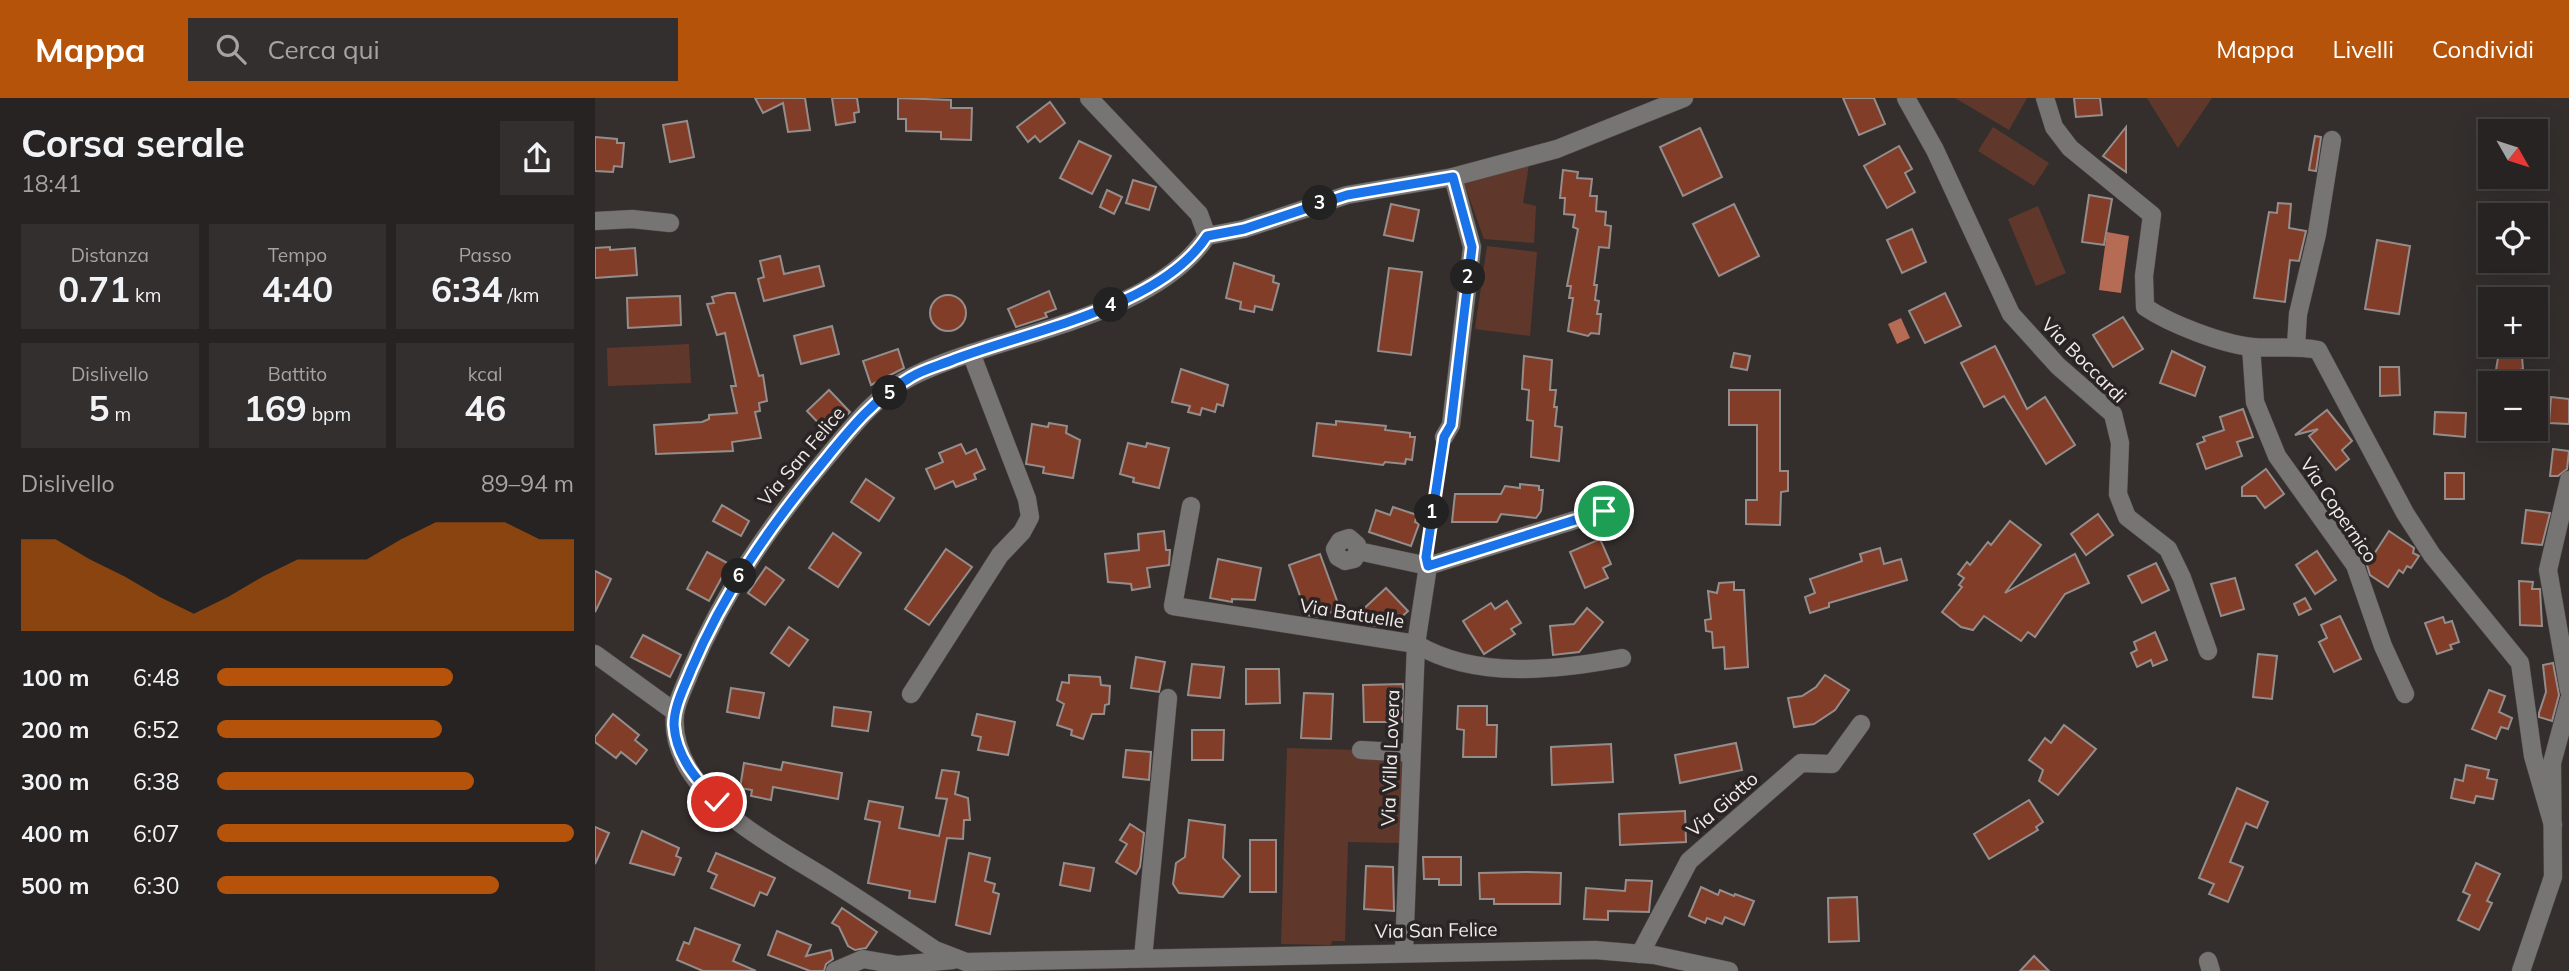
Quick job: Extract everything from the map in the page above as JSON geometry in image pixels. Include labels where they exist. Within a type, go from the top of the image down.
[{"type":"street","points":[[1089,98],[1199,214],[1207,236],[1244,229],[1347,195],[1453,177],[1557,149],[1684,98]]},
{"type":"street","name":"Via Boccardi","points":[[1906,98],[1935,150],[2011,314],[2058,366],[2113,414],[2120,443],[2118,494],[2127,517],[2168,549],[2182,578],[2207,651]]},
{"type":"street","points":[[2045,98],[2054,127],[2070,148],[2152,215],[2144,276],[2145,307],[2168,323],[2251,347],[2296,345],[2318,350],[2405,513],[2432,555],[2520,663],[2533,756],[2553,825]]},
{"type":"street","points":[[2296,345],[2298,314],[2317,234],[2332,139]]},
{"type":"street","points":[[1444,437],[1451,425],[1472,247],[1453,177]]},
{"type":"street","points":[[595,221],[632,219],[670,223]]},
{"type":"street","name":"Via San Felice","points":[[1207,236],[1195,254],[1179,270],[1125,301],[912,376],[866,410],[772,523],[722,603],[675,712],[676,738],[681,754],[697,780],[729,813],[953,960],[966,962],[1595,950],[1640,954],[1728,971]]},
{"type":"street","name":"Via Copernico","points":[[2251,347],[2255,402],[2277,456],[2355,565],[2383,646],[2405,694]]},
{"type":"street","points":[[911,694],[1000,555],[1022,532],[1030,517],[1027,499],[971,353]]},
{"type":"street","points":[[2569,480],[2548,570],[2569,690]]},
{"type":"street","name":"Via Batuelle","points":[[1191,506],[1173,606],[1416,644],[1429,652],[1460,661],[1521,669],[1567,667],[1622,658]]},
{"type":"street","points":[[1358,551],[1428,566],[1604,511]]},
{"type":"street","name":"Via Villa Lovera","points":[[1404,952],[1416,644],[1428,566]]},
{"type":"street","points":[[595,654],[675,712]]},
{"type":"street","points":[[1143,958],[1168,698]]},
{"type":"street","points":[[2521,971],[2553,877],[2552,762],[2569,700]]},
{"type":"street","name":"Via Giotto","points":[[1640,954],[1689,861],[1801,763],[1832,764],[1861,724]]},
{"type":"street","points":[[1361,750],[1410,753]]},
{"type":"street","points":[[835,971],[863,959],[897,968],[953,960]]},
{"type":"path","points":[[1428,566],[1426,557],[1444,437]]},
{"type":"shaded area","points":[[1955,98],[2027,98],[2009,130]]},
{"type":"shaded area","points":[[2147,98],[2212,98],[2178,148]]},
{"type":"shaded area","points":[[1993,127],[2049,163],[2034,186],[1978,151]]},
{"type":"shaded area","points":[[1529,164],[1523,203],[1536,206],[1534,243],[1484,239],[1464,183]]},
{"type":"shaded area","points":[[2038,206],[2066,273],[2036,286],[2008,219]]},
{"type":"shaded area","points":[[2107,232],[2129,236],[2121,293],[2099,290]]},
{"type":"shaded area","points":[[1487,246],[1537,252],[1530,336],[1475,329]]},
{"type":"shaded area","points":[[1901,318],[1910,338],[1897,344],[1888,324]]},
{"type":"shaded area","points":[[689,344],[691,383],[608,386],[607,348]]},
{"type":"shaded area","points":[[1287,748],[1357,750],[1357,759],[1402,760],[1400,843],[1348,842],[1345,941],[1332,941],[1331,945],[1281,944]]},
{"type":"building","points":[[755,98],[805,98],[810,130],[788,132],[783,103],[763,113]]},
{"type":"building","points":[[832,98],[857,98],[859,112],[854,113],[855,122],[836,125]]},
{"type":"building","points":[[898,98],[951,100],[951,108],[972,108],[971,140],[941,139],[941,132],[906,131],[906,119],[898,119]]},
{"type":"building","points":[[1843,98],[1874,98],[1885,124],[1859,135]]},
{"type":"building","points":[[2074,98],[2100,98],[2102,115],[2076,117]]},
{"type":"building","points":[[1050,102],[1065,123],[1040,142],[1035,136],[1028,142],[1017,127]]},
{"type":"building","points":[[687,121],[694,157],[670,162],[663,125]]},
{"type":"building","points":[[2126,127],[2126,172],[2103,156]]},
{"type":"building","points":[[1700,128],[1722,177],[1683,196],[1660,147]]},
{"type":"building","points":[[2315,136],[2321,137],[2316,171],[2309,170]]},
{"type":"building","points":[[595,137],[617,139],[617,143],[624,143],[622,167],[614,166],[613,172],[595,171]]},
{"type":"building","points":[[1079,141],[1111,156],[1092,194],[1060,178]]},
{"type":"building","points":[[1899,146],[1912,169],[1905,173],[1915,192],[1887,208],[1864,166]]},
{"type":"building","points":[[1563,170],[1578,172],[1577,178],[1592,179],[1590,196],[1597,196],[1596,211],[1606,212],[1605,225],[1611,226],[1609,248],[1599,247],[1594,285],[1597,285],[1595,300],[1599,301],[1597,314],[1601,314],[1599,334],[1591,333],[1588,336],[1568,331],[1573,298],[1569,298],[1571,286],[1567,286],[1578,229],[1573,227],[1575,215],[1564,214],[1565,198],[1560,198]]},
{"type":"building","points":[[1133,180],[1156,187],[1149,210],[1126,203]]},
{"type":"building","points":[[1107,190],[1122,197],[1114,214],[1100,207]]},
{"type":"building","points":[[2089,195],[2112,199],[2104,245],[2082,242]]},
{"type":"building","points":[[2278,203],[2291,204],[2289,228],[2306,231],[2299,261],[2290,260],[2285,302],[2254,298],[2269,212],[2277,213]]},
{"type":"building","points":[[1391,204],[1419,210],[1413,241],[1384,235]]},
{"type":"building","points":[[1734,204],[1759,256],[1719,276],[1693,224]]},
{"type":"building","points":[[1912,229],[1926,262],[1902,273],[1887,240]]},
{"type":"building","points":[[2377,240],[2410,246],[2399,314],[2365,309]]},
{"type":"building","points":[[610,247],[610,250],[635,248],[637,275],[595,278],[595,248]]},
{"type":"building","points":[[780,256],[784,274],[819,266],[824,286],[764,301],[758,279],[764,277],[760,261]]},
{"type":"building","points":[[1234,263],[1274,276],[1273,282],[1279,284],[1272,310],[1255,306],[1254,312],[1240,309],[1241,302],[1226,298]]},
{"type":"building","points":[[1389,268],[1422,272],[1411,355],[1378,351]]},
{"type":"building","points":[[1049,291],[1056,309],[1045,313],[1047,317],[1016,327],[1008,309]]},
{"type":"building","points":[[735,293],[759,376],[763,375],[767,401],[759,403],[760,411],[755,412],[761,438],[732,442],[733,451],[656,454],[654,425],[702,422],[709,419],[709,415],[737,413],[731,386],[736,386],[725,333],[717,335],[707,304],[714,303],[712,297]]},
{"type":"building","points":[[1945,293],[1961,326],[1925,343],[1909,311]]},
{"type":"building","points":[[948,295],[961,300],[966,313],[961,326],[948,331],[935,326],[930,313],[935,300]]},
{"type":"building","points":[[680,296],[681,325],[628,328],[627,298]]},
{"type":"building","points":[[2123,317],[2143,349],[2113,367],[2093,335]]},
{"type":"building","points":[[832,326],[839,354],[801,364],[794,336]]},
{"type":"building","points":[[1995,346],[2027,409],[2045,397],[2075,445],[2046,464],[2004,396],[1984,407],[1961,363]]},
{"type":"building","points":[[898,349],[904,368],[871,385],[863,361]]},
{"type":"building","points":[[2172,351],[2205,367],[2195,396],[2160,383]]},
{"type":"building","points":[[1734,353],[1750,356],[1747,370],[1731,367]]},
{"type":"building","points":[[1524,356],[1552,360],[1550,390],[1556,390],[1555,426],[1562,427],[1559,461],[1531,457],[1533,421],[1527,420],[1529,390],[1522,389]]},
{"type":"building","points":[[2498,357],[2522,357],[2523,369],[2496,370]]},
{"type":"building","points":[[2380,367],[2399,367],[2400,395],[2380,396]]},
{"type":"building","points":[[1181,369],[1228,385],[1223,406],[1217,404],[1215,412],[1202,408],[1200,415],[1188,412],[1190,406],[1172,402]]},
{"type":"building","points":[[829,390],[850,412],[828,433],[807,411]]},
{"type":"building","points":[[1729,390],[1780,390],[1780,471],[1788,471],[1788,491],[1781,492],[1780,525],[1746,524],[1746,500],[1757,500],[1757,425],[1729,425]]},
{"type":"building","points":[[2551,397],[2569,399],[2569,424],[2549,423]]},
{"type":"building","points":[[2243,409],[2253,437],[2237,442],[2242,456],[2206,469],[2197,444],[2205,441],[2203,437],[2224,430],[2220,417]]},
{"type":"building","points":[[2327,410],[2352,441],[2342,450],[2349,459],[2336,470],[2309,436],[2318,429],[2295,435]]},
{"type":"building","points":[[2435,412],[2466,413],[2465,437],[2434,434]]},
{"type":"building","points":[[1336,421],[1386,426],[1385,430],[1410,433],[1410,437],[1415,437],[1412,460],[1406,459],[1405,464],[1385,462],[1383,465],[1313,456],[1317,423],[1336,425]]},
{"type":"building","points":[[1049,423],[1067,426],[1066,433],[1080,440],[1073,478],[1043,473],[1044,467],[1026,464],[1032,424],[1048,427]]},
{"type":"building","points":[[1128,443],[1146,447],[1147,443],[1169,448],[1159,488],[1133,482],[1134,478],[1120,474]]},
{"type":"building","points":[[961,444],[966,454],[976,449],[985,469],[974,474],[976,479],[956,487],[953,481],[935,489],[926,469],[943,462],[939,453]]},
{"type":"building","points":[[2553,449],[2569,451],[2567,469],[2558,476],[2550,476]]},
{"type":"building","points":[[2266,469],[2284,494],[2265,508],[2256,496],[2242,496],[2242,487]]},
{"type":"building","points":[[2445,473],[2464,473],[2464,499],[2445,499]]},
{"type":"building","points":[[866,479],[894,498],[879,521],[851,502]]},
{"type":"building","points":[[1520,484],[1539,486],[1539,490],[1543,490],[1541,511],[1536,518],[1501,514],[1497,522],[1452,522],[1455,494],[1501,494],[1505,486],[1520,488]]},
{"type":"building","points":[[722,505],[749,521],[741,536],[713,521]]},
{"type":"building","points":[[1393,507],[1417,515],[1415,522],[1419,524],[1411,546],[1369,532],[1376,510],[1390,515]]},
{"type":"building","points":[[2526,510],[2550,513],[2542,545],[2522,543]]},
{"type":"building","points":[[2098,514],[2113,535],[2086,555],[2071,534]]},
{"type":"building","points":[[2010,521],[2041,545],[2005,593],[2075,554],[2089,583],[2065,594],[2035,637],[2028,632],[2021,641],[1984,616],[1973,630],[1961,627],[1942,612],[1962,587],[1959,585],[1964,578],[1958,574],[1967,562],[1970,565],[1988,542],[1991,545]]},
{"type":"building","points":[[1164,531],[1166,550],[1170,550],[1169,565],[1147,568],[1150,587],[1132,590],[1131,584],[1108,582],[1105,554],[1139,550],[1138,534]]},
{"type":"building","points":[[2389,531],[2414,548],[2413,553],[2419,556],[2411,568],[2407,566],[2403,573],[2399,570],[2388,587],[2370,575],[2367,565]]},
{"type":"building","points":[[833,533],[861,553],[838,587],[809,568]]},
{"type":"building","points":[[1600,539],[1611,564],[1603,568],[1608,578],[1585,588],[1570,552]]},
{"type":"building","points":[[1880,548],[1884,564],[1901,559],[1907,580],[1829,603],[1829,607],[1810,613],[1805,597],[1815,593],[1810,579],[1862,561],[1860,554]]},
{"type":"building","points":[[946,549],[972,567],[929,625],[905,609]]},
{"type":"building","points":[[2317,551],[2336,580],[2315,594],[2296,565]]},
{"type":"building","points":[[707,552],[729,564],[709,601],[687,589]]},
{"type":"building","points":[[1320,554],[1340,609],[1318,617],[1307,615],[1289,565]]},
{"type":"building","points":[[1218,559],[1261,568],[1255,600],[1232,599],[1232,602],[1210,598]]},
{"type":"building","points":[[2156,563],[2169,590],[2142,603],[2128,576]]},
{"type":"building","points":[[766,567],[784,580],[765,605],[748,593]]},
{"type":"building","points":[[595,571],[611,579],[595,612]]},
{"type":"building","points":[[2235,578],[2244,609],[2221,616],[2211,584]]},
{"type":"building","points":[[2519,581],[2533,582],[2532,589],[2540,589],[2542,626],[2520,625]]},
{"type":"building","points":[[1734,582],[1734,590],[1744,590],[1748,667],[1725,669],[1724,647],[1713,648],[1712,632],[1706,631],[1705,620],[1711,619],[1708,591],[1717,593],[1719,583]]},
{"type":"building","points":[[1386,588],[1408,611],[1390,628],[1383,620],[1377,626],[1369,625],[1358,614]]},
{"type":"building","points":[[2305,598],[2311,609],[2299,615],[2294,604]]},
{"type":"building","points":[[1507,601],[1521,623],[1511,629],[1515,634],[1484,654],[1463,621],[1491,603],[1495,609]]},
{"type":"building","points":[[1587,608],[1603,622],[1579,652],[1553,655],[1550,626],[1574,624]]},
{"type":"building","points":[[2340,616],[2361,659],[2334,672],[2319,642],[2327,638],[2321,625]]},
{"type":"building","points":[[2443,617],[2445,623],[2452,621],[2459,642],[2450,645],[2452,649],[2437,654],[2425,623]]},
{"type":"building","points":[[789,627],[808,640],[789,666],[771,653]]},
{"type":"building","points":[[2155,632],[2167,660],[2153,666],[2151,660],[2137,667],[2131,653],[2137,650],[2134,642]]},
{"type":"building","points":[[643,635],[681,655],[670,677],[631,657]]},
{"type":"building","points":[[2258,654],[2277,656],[2272,699],[2253,697]]},
{"type":"building","points":[[1136,657],[1165,662],[1159,692],[1131,688]]},
{"type":"building","points":[[2553,663],[2559,695],[2552,721],[2539,717],[2539,713],[2546,692],[2543,665]]},
{"type":"building","points":[[1192,664],[1224,667],[1220,698],[1188,695]]},
{"type":"building","points":[[1246,669],[1279,669],[1280,703],[1246,704]]},
{"type":"building","points":[[1069,675],[1100,677],[1101,685],[1110,686],[1109,704],[1105,705],[1104,714],[1092,714],[1083,739],[1071,735],[1072,730],[1057,725],[1064,704],[1057,700],[1062,682],[1069,683]]},
{"type":"building","points":[[1825,675],[1849,690],[1835,710],[1814,724],[1794,727],[1788,698],[1802,696],[1816,687]]},
{"type":"building","points":[[1403,684],[1402,722],[1364,722],[1363,685]]},
{"type":"building","points":[[731,688],[764,693],[759,718],[727,712]]},
{"type":"building","points":[[2489,690],[2505,696],[2499,712],[2512,718],[2508,729],[2501,727],[2496,739],[2472,729]]},
{"type":"building","points":[[1304,693],[1333,694],[1331,739],[1301,738]]},
{"type":"building","points":[[1458,706],[1487,706],[1487,725],[1497,725],[1496,757],[1463,757],[1464,730],[1457,729]]},
{"type":"building","points":[[834,707],[871,712],[868,731],[832,726]]},
{"type":"building","points":[[613,714],[639,735],[635,740],[647,750],[636,764],[621,752],[616,758],[595,742],[595,737]]},
{"type":"building","points":[[977,714],[1015,722],[1008,755],[978,750],[981,737],[972,735]]},
{"type":"building","points":[[2064,725],[2096,749],[2058,795],[2039,781],[2043,770],[2029,760],[2045,738],[2051,743]]},
{"type":"building","points":[[1192,730],[1224,730],[1223,760],[1192,760]]},
{"type":"building","points":[[1736,743],[1742,770],[1680,783],[1675,755]]},
{"type":"building","points":[[1611,744],[1613,782],[1552,785],[1551,747]]},
{"type":"building","points":[[1126,750],[1151,752],[1149,780],[1123,777]]},
{"type":"building","points":[[783,762],[842,773],[838,799],[773,787],[771,800],[751,796],[752,790],[740,788],[744,763],[781,770]]},
{"type":"building","points":[[2466,765],[2489,770],[2487,778],[2497,780],[2493,799],[2476,796],[2474,803],[2451,798],[2455,779],[2463,781]]},
{"type":"building","points":[[942,770],[959,772],[955,794],[968,798],[970,820],[964,820],[963,839],[947,838],[935,902],[909,898],[910,891],[868,883],[880,822],[865,819],[869,801],[903,807],[899,828],[939,836],[947,799],[936,798]]},
{"type":"building","points":[[2237,788],[2268,802],[2257,828],[2246,823],[2230,862],[2243,867],[2228,902],[2209,894],[2214,884],[2199,878]]},
{"type":"building","points":[[2029,800],[2043,822],[2036,827],[2038,830],[1989,859],[1974,834]]},
{"type":"building","points":[[1685,811],[1686,842],[1620,845],[1619,814]]},
{"type":"building","points":[[1189,820],[1225,825],[1223,858],[1240,876],[1223,897],[1179,893],[1173,884],[1176,863],[1185,857]]},
{"type":"building","points":[[1130,824],[1144,833],[1140,867],[1136,874],[1116,862],[1127,844],[1120,840]]},
{"type":"building","points":[[595,827],[609,833],[595,864]]},
{"type":"building","points":[[642,831],[679,848],[676,856],[681,858],[674,875],[630,863]]},
{"type":"building","points":[[1250,840],[1276,840],[1276,892],[1250,892]]},
{"type":"building","points":[[716,853],[775,878],[767,895],[760,892],[754,906],[711,888],[717,875],[708,871]]},
{"type":"building","points":[[969,853],[990,858],[985,881],[995,884],[993,892],[999,894],[990,934],[956,925]]},
{"type":"building","points":[[1423,857],[1461,857],[1461,885],[1439,885],[1439,879],[1424,879]]},
{"type":"building","points":[[1064,863],[1094,868],[1090,891],[1060,885]]},
{"type":"building","points":[[2476,863],[2500,874],[2487,901],[2492,903],[2479,930],[2458,920],[2470,895],[2463,892]]},
{"type":"building","points":[[1366,866],[1393,867],[1394,911],[1364,909]]},
{"type":"building","points":[[1479,873],[1561,873],[1560,904],[1494,904],[1494,899],[1480,899]]},
{"type":"building","points":[[1626,880],[1652,881],[1649,912],[1608,911],[1608,920],[1584,919],[1586,888],[1625,891]]},
{"type":"building","points":[[1701,887],[1718,895],[1720,890],[1754,901],[1744,925],[1725,917],[1722,924],[1707,918],[1705,923],[1689,916]]},
{"type":"building","points":[[1857,897],[1859,941],[1829,942],[1828,898]]},
{"type":"building","points":[[842,908],[877,932],[866,948],[855,950],[848,946],[839,927],[832,923]]},
{"type":"building","points":[[695,928],[740,945],[733,961],[756,971],[703,971],[677,960],[684,942],[689,944]]},
{"type":"building","points":[[777,931],[811,945],[806,956],[831,950],[833,959],[826,964],[824,971],[810,971],[768,955]]},
{"type":"building","points":[[2034,956],[2049,971],[2020,971]]},
{"type":"route","points":[[717,802],[697,780],[681,754],[674,726],[680,697],[722,603],[772,523],[866,410],[912,376],[1125,301],[1179,270],[1195,254],[1207,236],[1244,229],[1347,195],[1410,182],[1453,177],[1472,247],[1451,425],[1444,437],[1426,557],[1428,566],[1604,511]]}]
